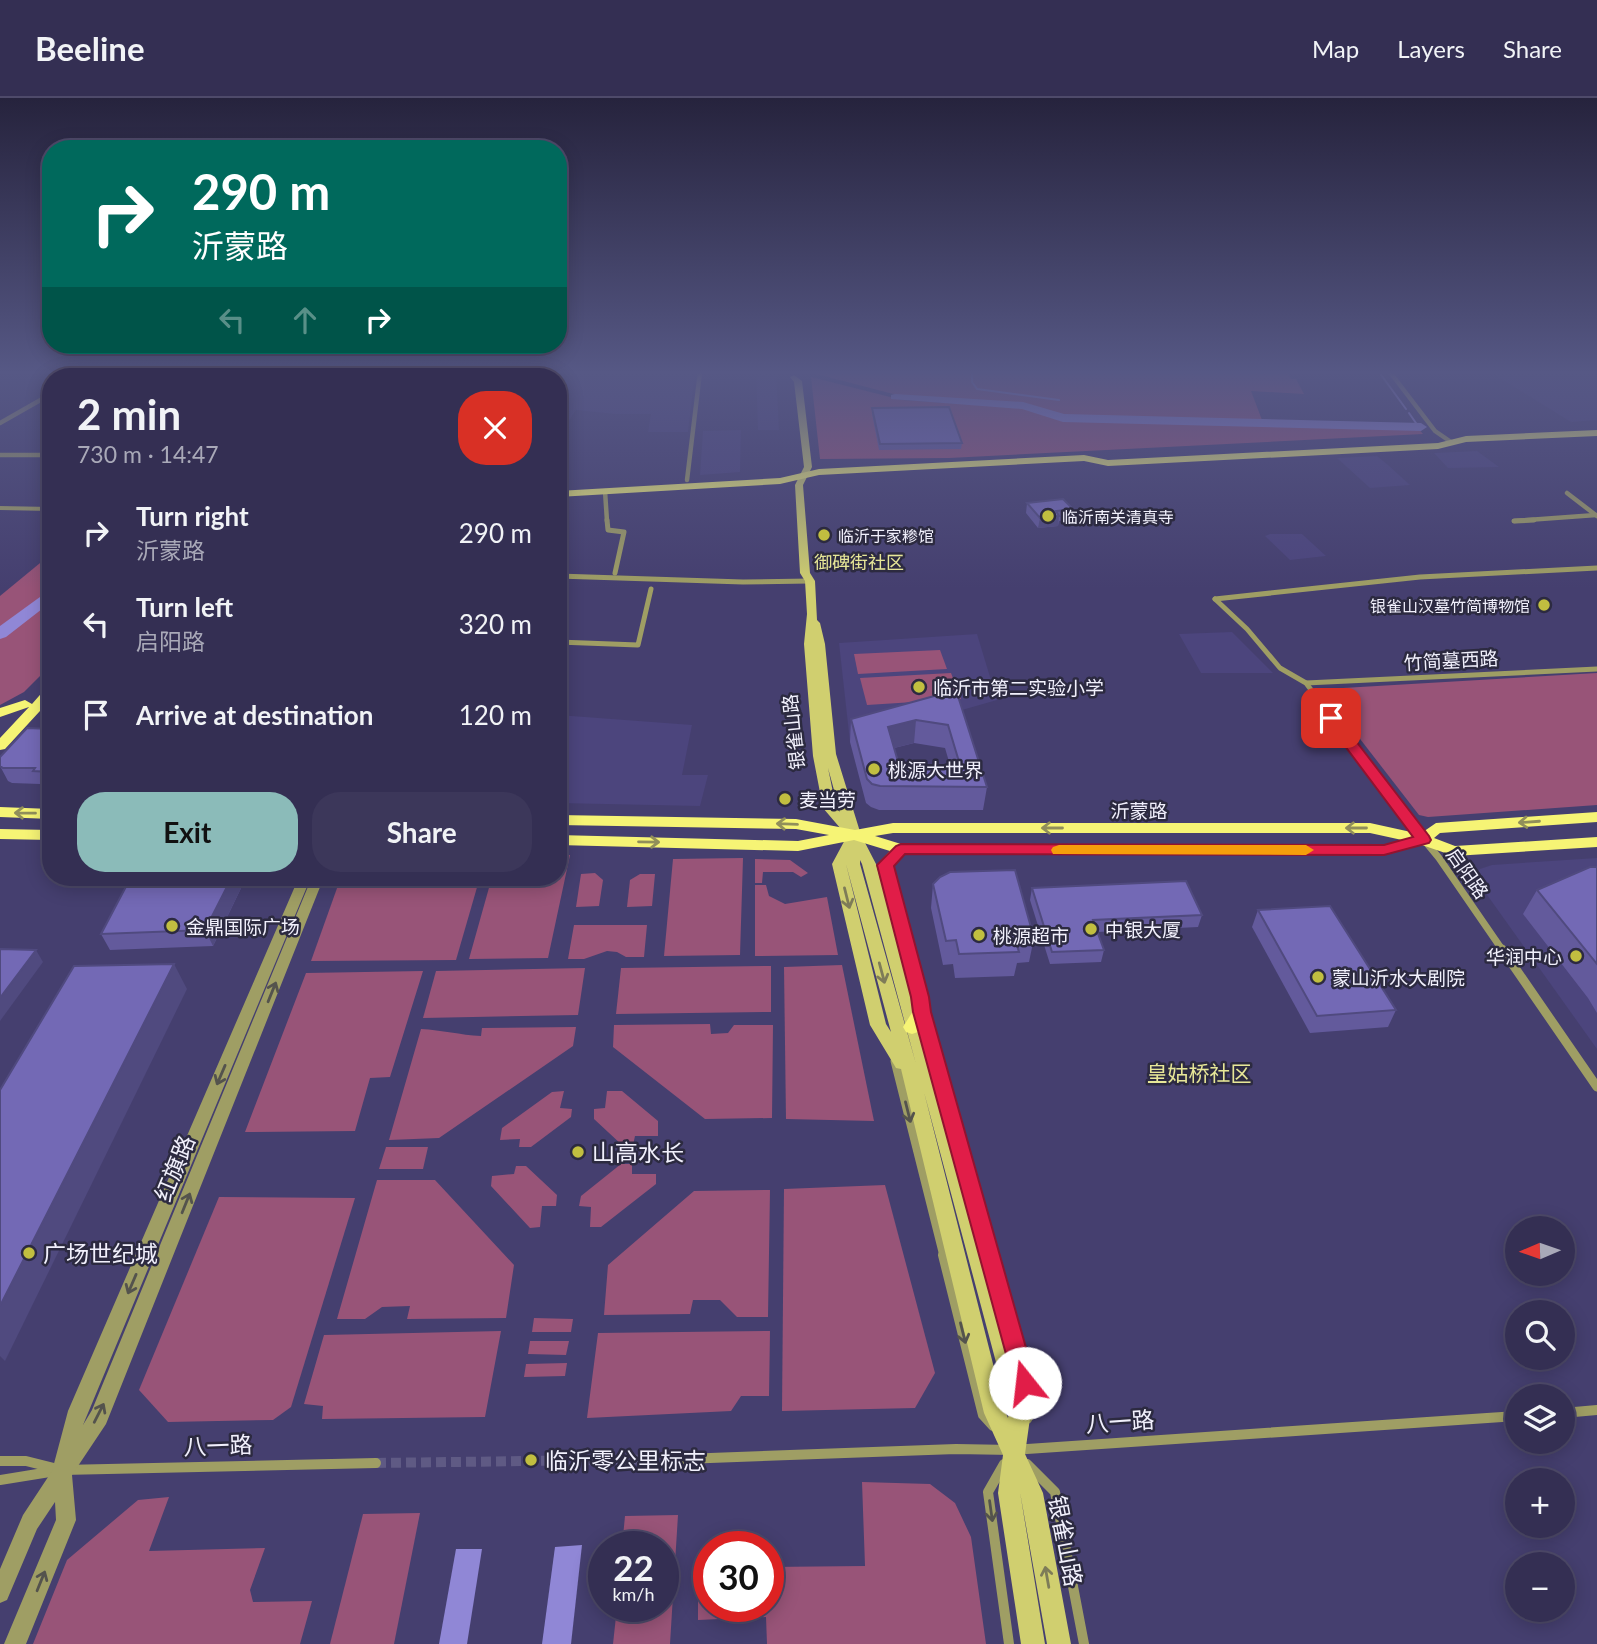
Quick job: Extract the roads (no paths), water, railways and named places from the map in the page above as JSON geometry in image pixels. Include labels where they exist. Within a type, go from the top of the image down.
[{"type":"main road","name":"银雀山路","points":[[797,444],[799,468],[808,484],[814,573],[810,581],[812,614],[809,643],[819,756],[830,808],[854,835],[869,864],[917,1019],[1020,1411],[1012,1450],[1009,1493],[1033,1644]]},
{"type":"main road","points":[[567,488],[780,474],[820,478],[1444,444]]},
{"type":"main road","points":[[567,493],[780,481],[805,477]]},
{"type":"main road","points":[[0,731],[42,686]]},
{"type":"main road","points":[[0,746],[42,701]]},
{"type":"main road","points":[[0,713],[25,704]]},
{"type":"main road","points":[[0,812],[42,814]]},
{"type":"main road","name":"沂蒙路","points":[[567,820],[796,824],[854,835],[901,849],[1384,850],[1423,840],[1436,828],[1597,817]]},
{"type":"main road","name":"沂蒙路","points":[[567,840],[798,846],[893,828],[1370,828],[1423,840],[1454,851],[1597,842]]},
{"type":"main road","points":[[0,834],[42,835]]},
{"type":"main road","points":[[854,835],[839,864],[878,1025],[912,1080]]},
{"type":"main road","name":"银雀山路","points":[[854,835],[853,864],[912,1080],[995,1413],[1032,1493],[1059,1644]]},
{"type":"main road","points":[[901,849],[885,865],[920,997],[917,1019]]},
{"type":"street","points":[[687,480],[691,444]]},
{"type":"street","points":[[0,455],[42,455]]},
{"type":"street","points":[[606,491],[608,530],[624,532],[615,573]]},
{"type":"street","points":[[1567,494],[1597,516]]},
{"type":"street","points":[[0,508],[42,509]]},
{"type":"street","points":[[1514,521],[1597,516]]},
{"type":"street","points":[[1306,683],[1280,668],[1247,629],[1215,599],[1420,577],[1597,568]]},
{"type":"street","points":[[567,576],[730,582],[810,581]]},
{"type":"street","points":[[567,642],[638,645],[651,589]]},
{"type":"street","name":"竹简墓西路","points":[[1306,683],[1597,669]]},
{"type":"street","name":"启阳路","points":[[1306,683],[1443,863],[1597,1087]]},
{"type":"street","name":"红旗路","points":[[15,1644],[66,1520],[62,1470],[75,1418],[301,886]]},
{"type":"street","name":"红旗路","points":[[0,1593],[30,1522],[99,1417],[314,886]]},
{"type":"street","points":[[878,1025],[896,1062],[983,1415],[1012,1450],[1055,1492],[1084,1644]]},
{"type":"street","points":[[1575,1412],[1597,1410]]},
{"type":"street","name":"八一路","points":[[683,1459],[1012,1450],[1505,1417]]},
{"type":"street","points":[[1009,1644],[988,1492],[1012,1450]]},
{"type":"street","name":"八一路","points":[[0,1461],[26,1461],[62,1470]]},
{"type":"street","name":"八一路","points":[[0,1480],[62,1470],[376,1463]]},
{"type":"waterway","points":[[0,634],[42,601]]},
{"type":"tunnel","points":[[376,1463],[683,1459]]},
{"type":"place","name":"临沂南关清真寺","points":[[1048,516]]},
{"type":"place","name":"临沂于家糁馆","points":[[824,535]]},
{"type":"place","name":"银雀山汉墓竹简博物馆","points":[[1544,605]]},
{"type":"place","name":"临沂市第二实验小学","points":[[919,687]]},
{"type":"place","name":"桃源大世界","points":[[874,769]]},
{"type":"place","name":"麦当劳","points":[[785,799]]},
{"type":"place","name":"金鼎国际广场","points":[[172,926]]},
{"type":"place","name":"中银大厦","points":[[1091,929]]},
{"type":"place","name":"桃源超市","points":[[979,935]]},
{"type":"place","name":"华润中心","points":[[1576,956]]},
{"type":"place","name":"蒙山沂水大剧院","points":[[1318,977]]},
{"type":"place","name":"山高水长","points":[[578,1152]]},
{"type":"place","name":"广场世纪城","points":[[29,1253]]},
{"type":"place","name":"临沂零公里标志","points":[[531,1460]]},
{"type":"district","name":"御碑街社区","points":[[859,562]]},
{"type":"district","name":"皇姑桥社区","points":[[1199,1072]]}]
